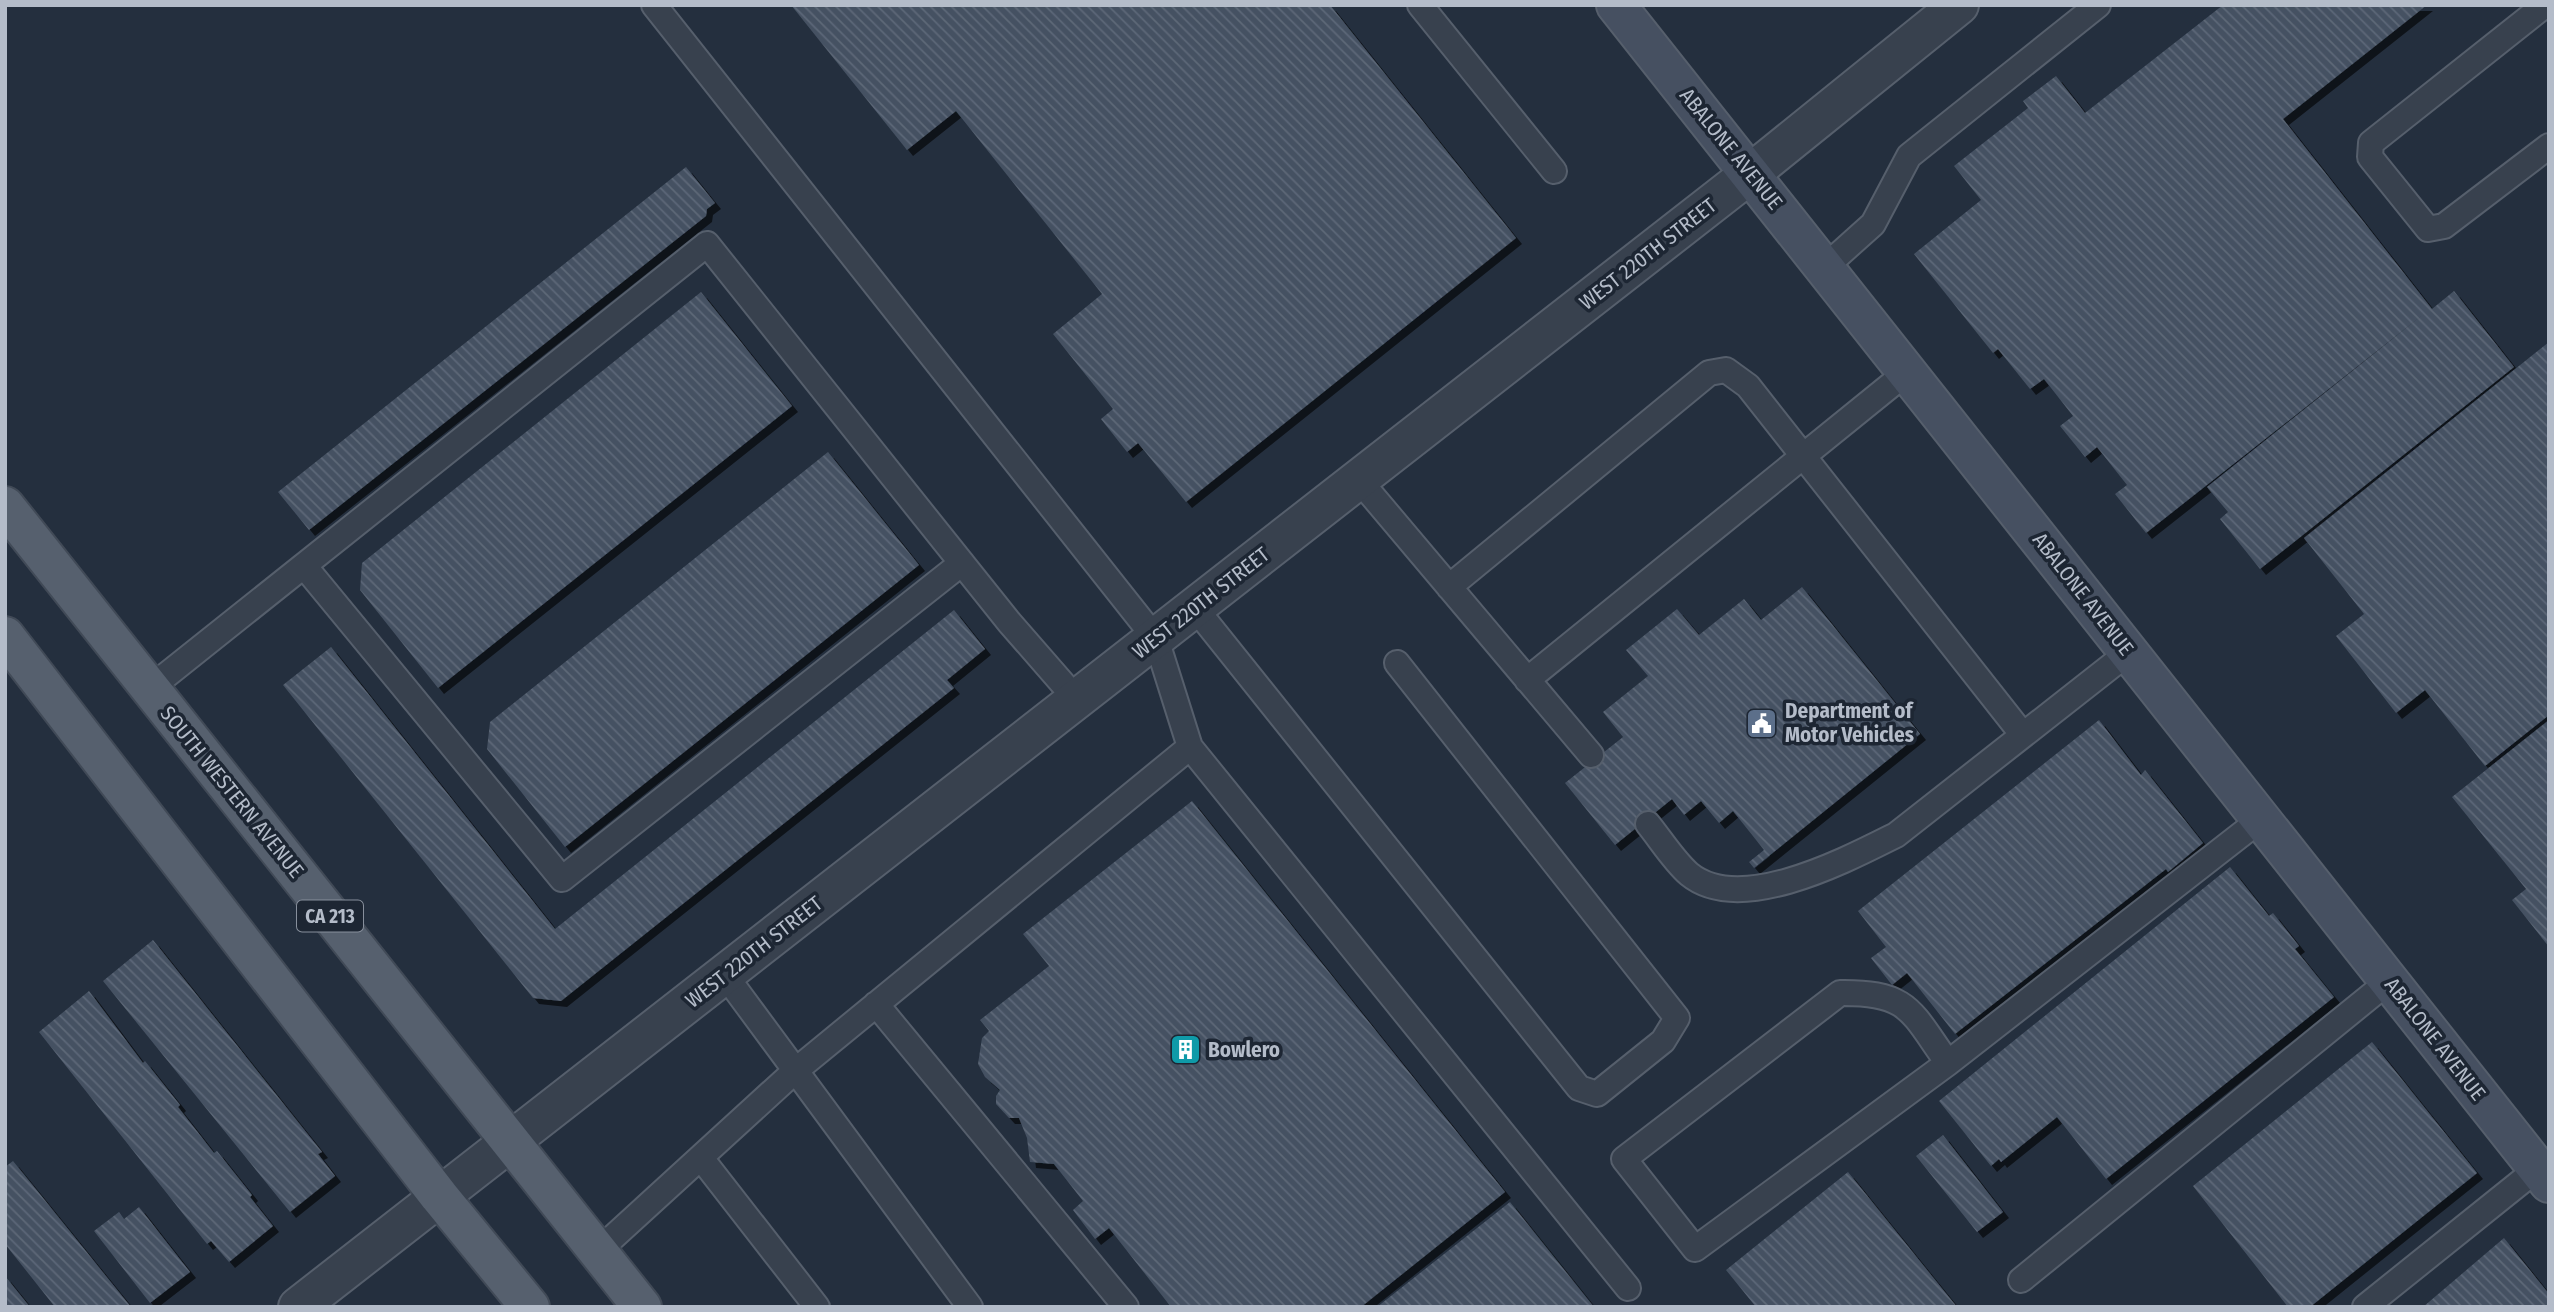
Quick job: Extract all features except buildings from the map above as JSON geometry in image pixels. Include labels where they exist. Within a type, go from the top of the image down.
[{"type":"main road","name":"SOUTH WESTERN AVENUE","points":[[5,506],[642,1307]]},
{"type":"main road","points":[[5,636],[439,1196],[530,1307]]},
{"type":"street","name":"ABALONE AVENUE","points":[[1616,5],[2543,1176]]},
{"type":"street","name":"WEST 220TH STREET","points":[[298,1307],[1751,173],[1959,5]]},
{"type":"lane","points":[[654,5],[1156,639],[1190,747],[1628,1287]]},
{"type":"lane","points":[[1420,5],[1555,172]]},
{"type":"lane","points":[[1825,267],[1873,224],[1909,156],[2098,5]]},
{"type":"lane","points":[[2545,5],[2371,143],[2370,157],[2428,229],[2444,226],[2549,146]]},
{"type":"lane","points":[[149,689],[707,244],[962,564],[1077,701]]},
{"type":"lane","points":[[1449,587],[1709,373],[1726,370],[1739,377],[2023,735]]},
{"type":"lane","points":[[1527,680],[1907,372]]},
{"type":"lane","points":[[1359,480],[1591,755]]},
{"type":"lane","points":[[305,567],[562,879],[962,564]]},
{"type":"lane","points":[[1195,608],[1579,1088],[1597,1094],[1663,1041],[1676,1018],[1397,663]]},
{"type":"lane","points":[[1648,824],[1690,874],[1716,887],[1747,890],[1789,879],[1858,854],[1896,835],[2129,652]]},
{"type":"lane","points":[[598,1251],[795,1071],[1190,747]]},
{"type":"lane","points":[[1948,1063],[1907,1007],[1876,993],[1840,993],[1624,1159],[1695,1249],[1948,1063],[2261,819]]},
{"type":"lane","points":[[725,975],[970,1307]]},
{"type":"lane","points":[[2021,1280],[2389,981]]},
{"type":"lane","points":[[876,1004],[1126,1307]]},
{"type":"lane","points":[[701,1158],[817,1307]]},
{"type":"lane","points":[[2365,1307],[2543,1176]]},
{"type":"place","name":"Department of Motor Vehicles","points":[[1762,723]]},
{"type":"place","name":"Bowlero","points":[[1185,1050]]}]
